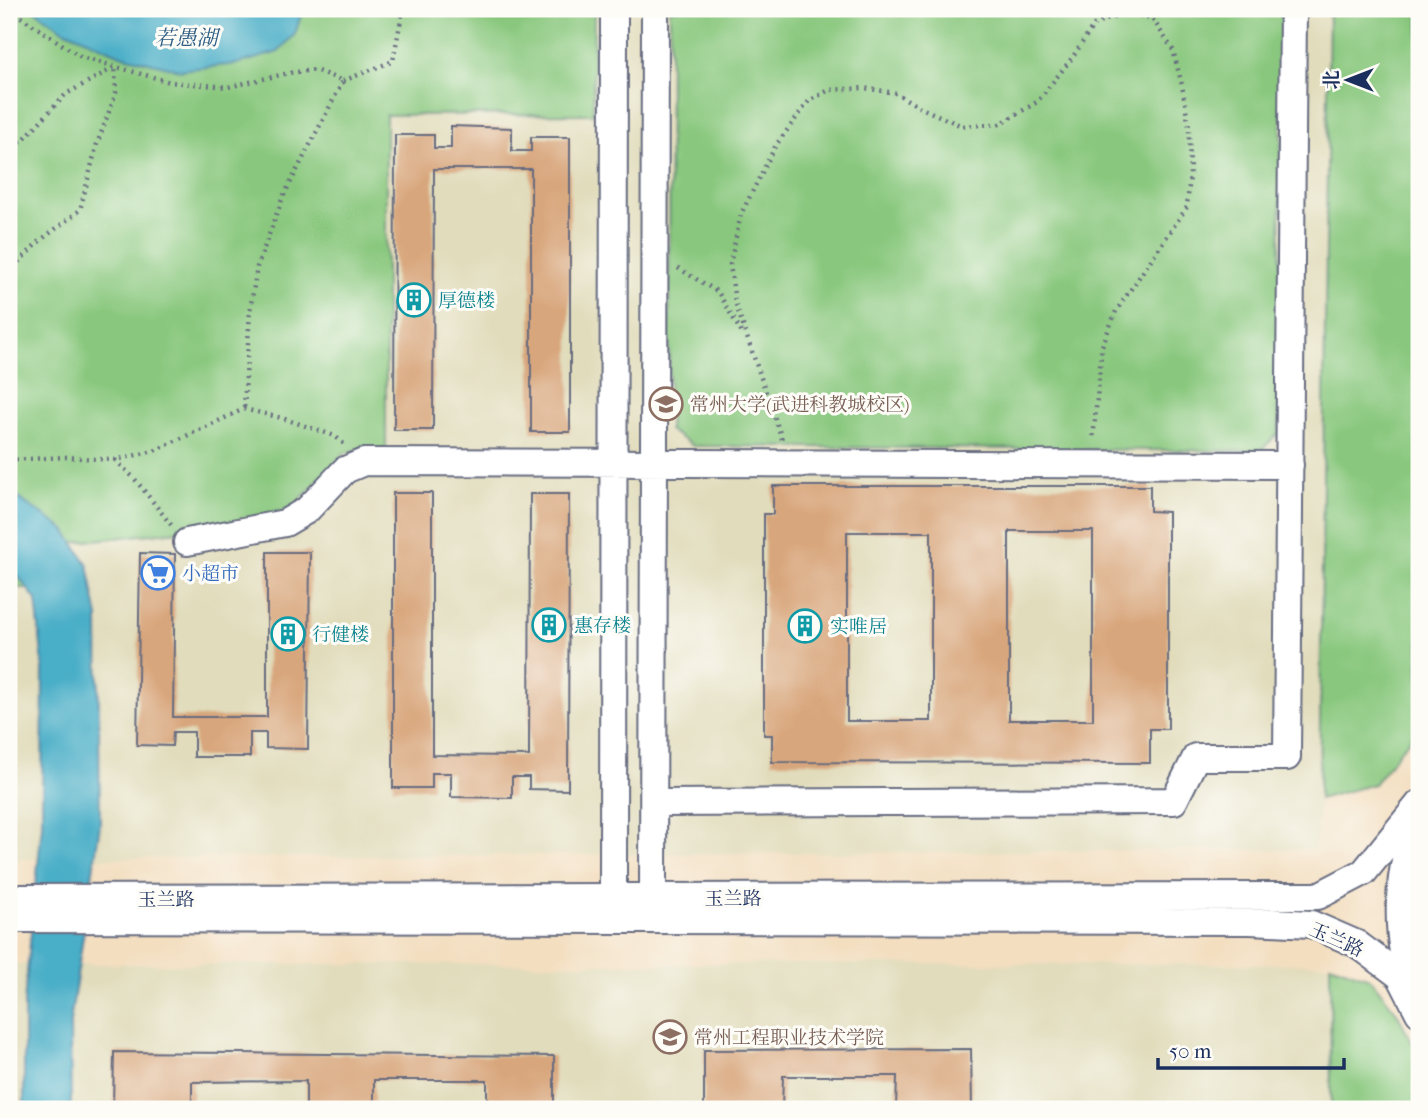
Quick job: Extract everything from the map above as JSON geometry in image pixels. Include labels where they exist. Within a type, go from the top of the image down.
[{"type":"street","points":[[614,9],[613,898],[630,919],[653,898],[655,9]]},
{"type":"street","points":[[654,803],[1174,801],[1196,757],[1287,757],[1293,9]]},
{"type":"street","points":[[187,542],[285,523],[307,510],[345,470],[364,462],[1290,465]]},
{"type":"street","name":"玉兰路","points":[[103,909],[613,898],[1318,896],[1364,872],[1419,804]]},
{"type":"street","points":[[1419,814],[1402,874],[1400,917],[1407,973],[1419,1006]]},
{"type":"street","name":"玉兰路","points":[[15,909],[630,919],[1250,920],[1311,924],[1357,944],[1400,976],[1419,1013]]},
{"type":"path","points":[[9,9],[81,57],[170,82],[228,87],[316,69],[342,81]]},
{"type":"path","points":[[244,408],[250,311],[257,267],[283,197],[342,81],[393,61],[403,9]]},
{"type":"path","points":[[790,463],[735,302],[730,264],[741,214],[776,145],[809,101],[829,89],[864,88],[896,93],[919,107],[962,126],[1000,124],[1037,102],[1094,25],[1124,11],[1152,18],[1173,50],[1189,127],[1190,175],[1187,207],[1116,311],[1102,346],[1091,464]]},
{"type":"path","points":[[9,151],[23,140],[66,94],[115,67]]},
{"type":"path","points":[[9,271],[40,240],[80,209],[97,144],[116,93],[115,67]]},
{"type":"path","points":[[656,265],[680,268],[718,292],[749,344]]},
{"type":"path","points":[[9,460],[65,457],[115,460],[154,451],[244,408],[335,436],[364,462]]},
{"type":"path","points":[[115,460],[134,478],[159,512],[187,542]]},
{"type":"shaded area","name":"常州大学(武进科教城校区)","points":[[9,9],[1329,9],[1319,799],[1316,849],[9,859]]},
{"type":"shaded area","name":"常州工程职业技术学院","points":[[9,964],[1330,964],[1331,1109],[9,1109]]},
{"type":"green space","points":[[9,9],[594,9],[593,114],[386,115],[386,449],[344,453],[293,507],[271,516],[216,527],[30,547],[30,588],[9,588]]},
{"type":"green space","points":[[670,9],[1282,9],[1279,433],[1260,451],[693,446],[669,430]]},
{"type":"green space","points":[[1329,9],[1419,9],[1419,727],[1374,784],[1319,799]]},
{"type":"green space","points":[[1330,964],[1370,978],[1396,1011],[1419,1055],[1419,1109],[1331,1109]]},
{"type":"water","name":"若愚湖","points":[[33,9],[303,9],[295,34],[278,52],[237,64],[180,70],[121,55],[64,30]]},
{"type":"water","points":[[9,497],[18,498],[65,530],[88,565],[98,617],[100,825],[70,1022],[71,1109],[24,1109],[24,1002],[42,825],[43,665],[36,600],[9,564]]},
{"type":"building","points":[[451,126],[512,128],[512,151],[531,151],[531,137],[570,137],[570,432],[531,432],[531,169],[434,169],[433,430],[394,430],[395,135],[434,135],[434,148],[451,148]]},
{"type":"building","name":"实唯居","points":[[773,486],[1150,486],[1150,511],[1168,512],[1168,729],[1150,729],[1150,763],[772,762],[772,735],[764,735],[764,514],[773,514]],"holes":[[[1009,531],[1093,531],[1093,720],[1009,720]],[[847,532],[931,532],[931,721],[847,721]]]},
{"type":"building","points":[[393,493],[432,493],[432,755],[529,756],[530,494],[569,494],[568,790],[529,789],[529,777],[512,777],[512,798],[451,797],[451,773],[432,773],[432,788],[393,788]]},
{"type":"building","points":[[267,552],[310,552],[308,749],[266,748],[266,733],[250,733],[250,757],[194,757],[194,732],[173,732],[172,746],[137,745],[140,553],[175,554],[173,717],[267,717]]},
{"type":"building","points":[[971,1049],[972,1109],[896,1109],[897,1076],[783,1076],[782,1109],[704,1109],[704,1050]]},
{"type":"building","points":[[114,1052],[554,1056],[554,1109],[487,1109],[487,1080],[374,1080],[374,1109],[306,1109],[306,1081],[192,1082],[192,1109],[113,1109]]},
{"type":"place","name":"厚德楼","points":[[414,300]]},
{"type":"place","name":"常州大学(武进科教城校区)","points":[[666,404]]},
{"type":"place","name":"小超市","points":[[158,573]]},
{"type":"place","name":"惠存楼","points":[[549,625]]},
{"type":"place","name":"实唯居","points":[[805,626]]},
{"type":"place","name":"行健楼","points":[[288,634]]},
{"type":"place","name":"常州工程职业技术学院","points":[[670,1037]]}]
